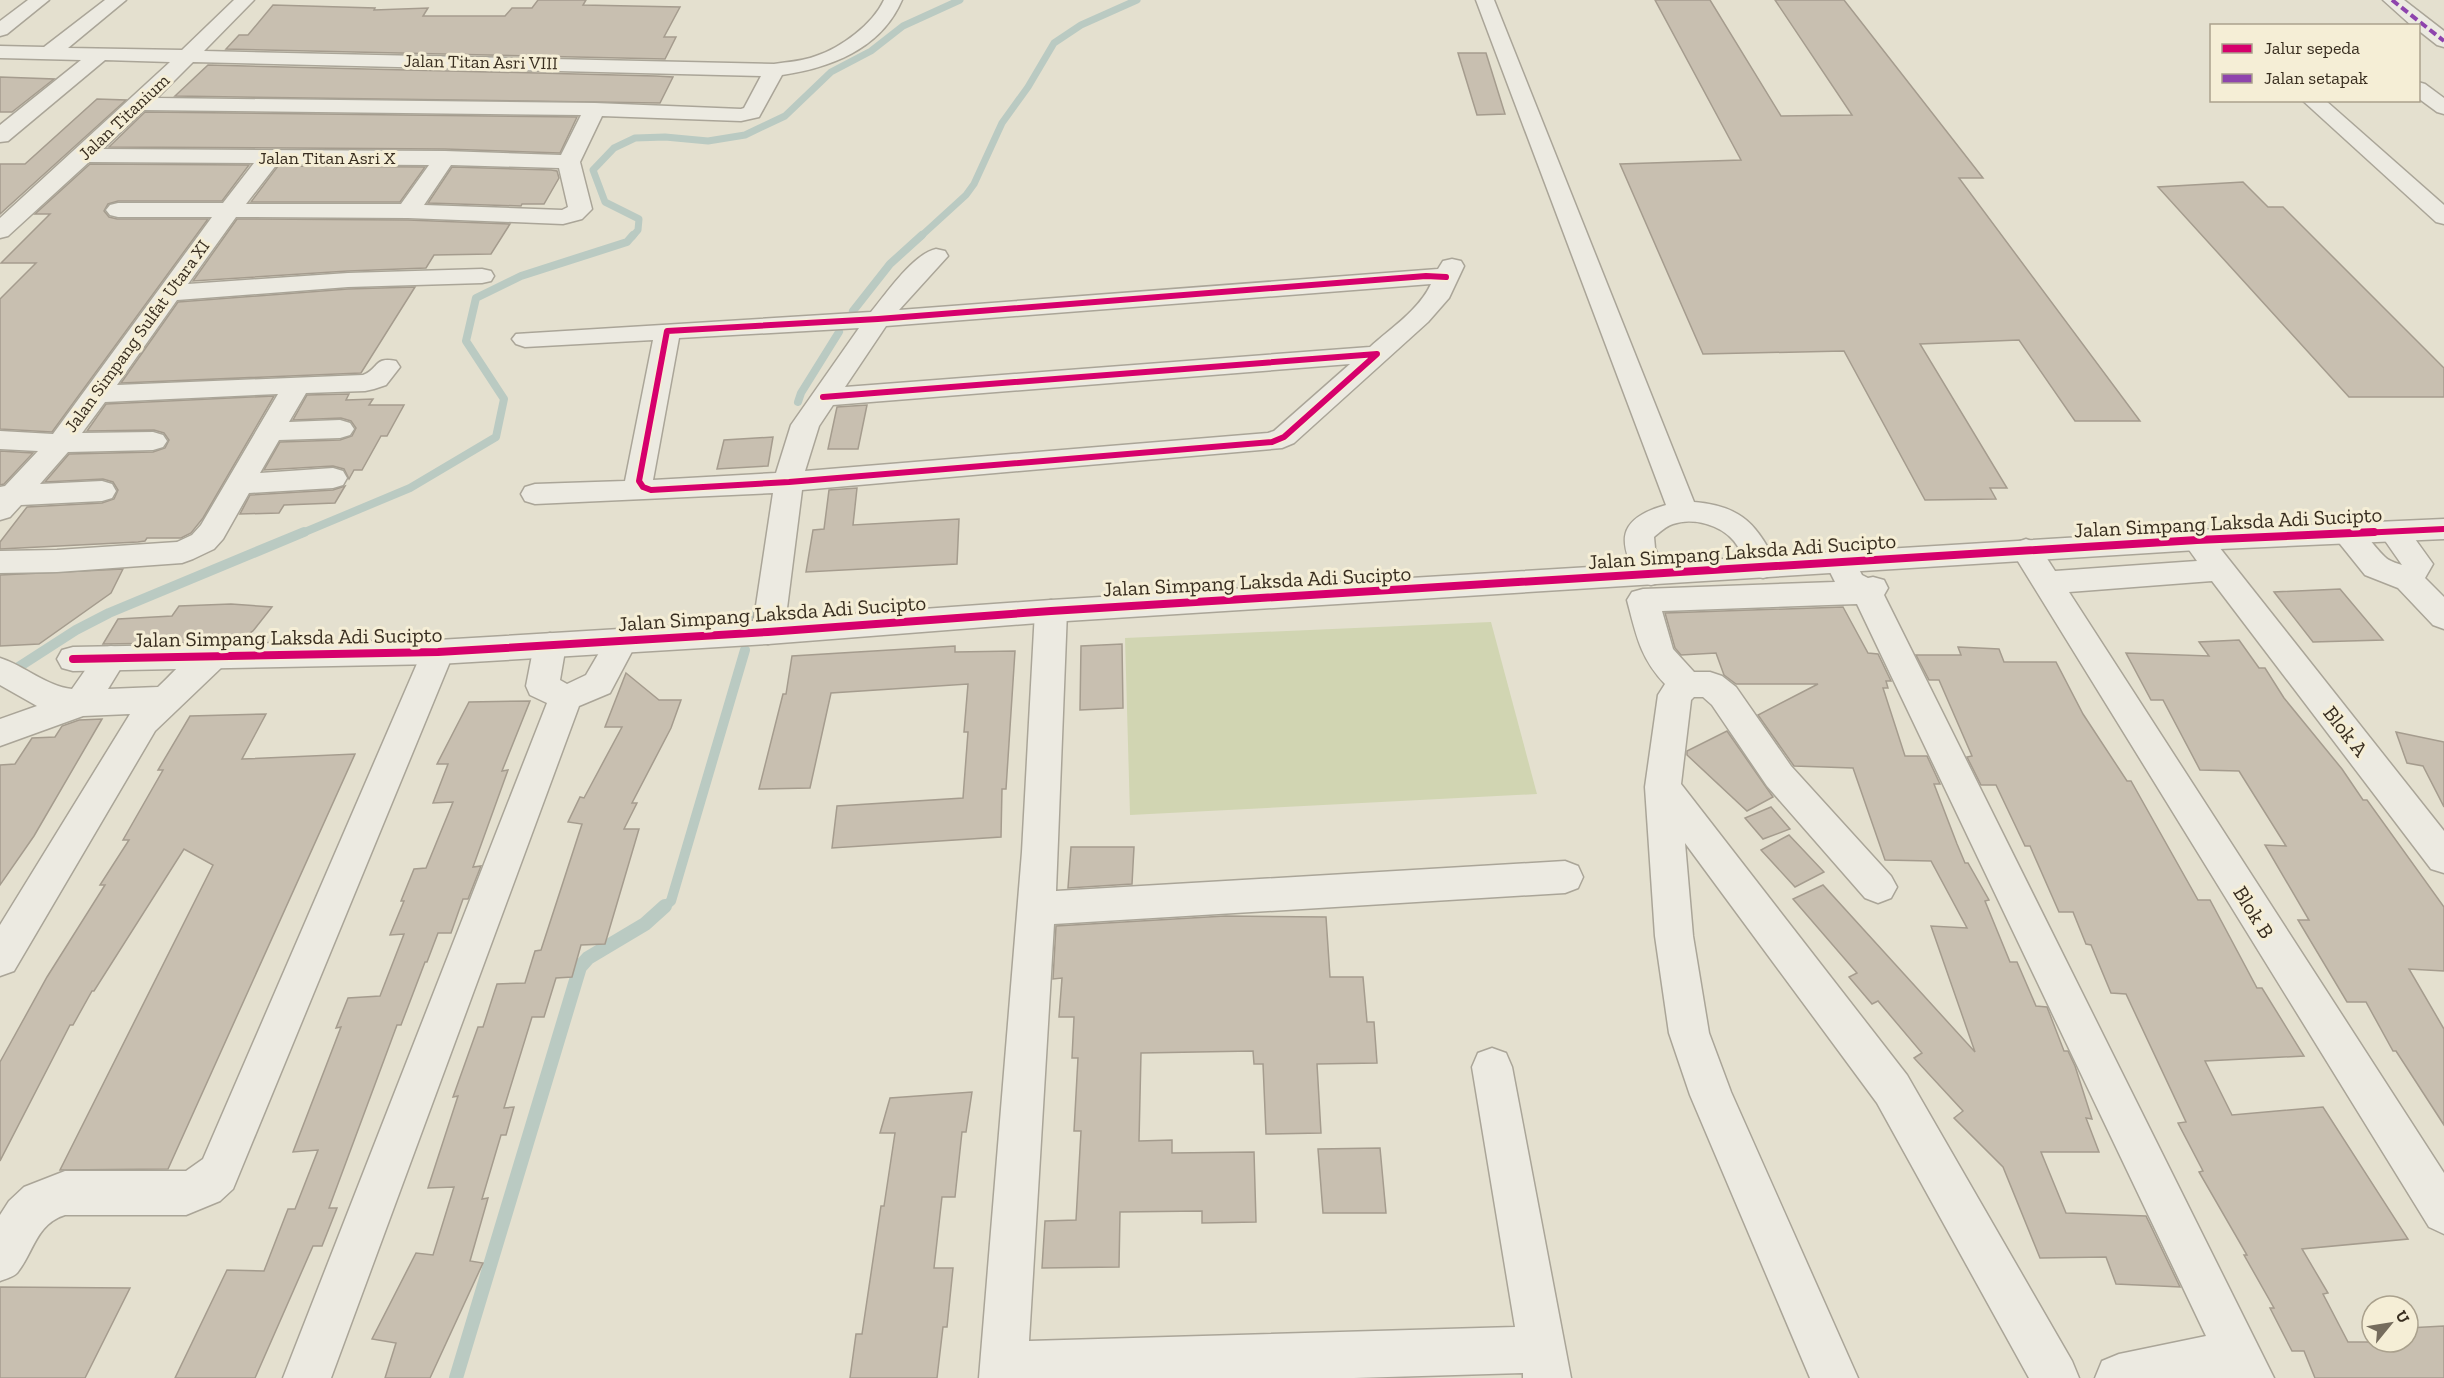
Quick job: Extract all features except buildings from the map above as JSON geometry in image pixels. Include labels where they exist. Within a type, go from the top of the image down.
[{"type":"street","points":[[0,30],[40,0]]},
{"type":"street","points":[[49,53],[117,0]]},
{"type":"street","name":"Jalan Titanium","points":[[0,231],[139,105],[182,47],[245,0]]},
{"type":"street","name":"Jalan Titan Asri VIII","points":[[0,52],[160,55],[182,47],[774,70],[828,60],[849,49],[887,15],[893,0]]},
{"type":"street","points":[[1485,0],[1683,511]]},
{"type":"street","points":[[2392,0],[2444,41]]},
{"type":"street","points":[[2422,0],[2444,20]]},
{"type":"street","points":[[0,136],[99,55]]},
{"type":"street","points":[[139,105],[596,110],[747,115],[752,112],[774,70]]},
{"type":"street","points":[[2420,90],[2444,108]]},
{"type":"street","points":[[2314,102],[2444,217]]},
{"type":"street","points":[[117,210],[408,211],[563,217],[574,214],[580,209],[569,162],[596,110]]},
{"type":"street","name":"Jalan Titan Asri X","points":[[85,155],[445,158],[569,162]]},
{"type":"street","name":"Jalan Simpang Sulfat Utara XI","points":[[4,501],[60,443],[171,293],[227,211],[270,158]]},
{"type":"street","points":[[408,211],[445,158]]},
{"type":"street","points":[[768,632],[792,462],[806,426],[823,397],[878,319],[905,286],[936,256]]},
{"type":"street","points":[[525,339],[878,319],[1426,276],[1449,271],[1437,298],[1419,317],[1284,436],[1272,442],[789,482],[535,494]]},
{"type":"street","points":[[171,293],[348,280],[482,276]]},
{"type":"street","points":[[651,490],[643,487],[639,481],[667,331]]},
{"type":"street","points":[[823,397],[1377,354]]},
{"type":"street","points":[[97,394],[365,383],[377,379],[387,367]]},
{"type":"street","points":[[0,562],[57,561],[182,552],[203,542],[212,532],[297,385]]},
{"type":"street","points":[[268,432],[340,429]]},
{"type":"street","points":[[0,440],[60,443],[153,441]]},
{"type":"street","points":[[239,484],[333,478]]},
{"type":"street","points":[[4,501],[102,491]]},
{"type":"street","points":[[1763,567],[1748,538],[1733,523],[1710,515],[1683,511],[1653,519],[1640,533],[1638,542],[1643,583],[1657,651],[1663,661],[1686,684],[1710,685],[1724,696],[1779,776],[1878,887]]},
{"type":"street","name":"Jalan Simpang Laksda Adi Sucipto","points":[[73,659],[438,652],[621,642],[1051,611],[1643,583],[1763,567],[2026,550],[2444,529]]},
{"type":"street","points":[[2394,532],[2418,564],[2409,580]]},
{"type":"street","points":[[2347,534],[2376,567],[2409,580],[2444,617]]},
{"type":"street","name":"Blok A","points":[[2197,540],[2444,858]]},
{"type":"street","name":"Blok B","points":[[2026,550],[2444,1212]]},
{"type":"street","points":[[1855,561],[1850,582],[1867,592],[2243,1365],[2119,1378]]},
{"type":"street","points":[[2055,597],[2222,570]]},
{"type":"street","points":[[1643,583],[1867,592]]},
{"type":"street","points":[[1051,611],[1036,909],[1004,1372],[1545,1364],[1492,1067]]},
{"type":"street","points":[[307,1378],[566,698],[598,684],[621,642]]},
{"type":"street","points":[[550,645],[542,686],[566,698]]},
{"type":"street","points":[[0,1259],[29,1209],[48,1198],[65,1193],[186,1193],[205,1186],[218,1174],[438,652]]},
{"type":"street","points":[[0,734],[67,701],[111,658]]},
{"type":"street","points":[[0,959],[144,722],[211,658]]},
{"type":"street","points":[[0,670],[67,701],[165,700]]},
{"type":"street","points":[[1686,684],[1675,695],[1663,787],[1674,936],[1689,1033],[1711,1095],[1834,1378]]},
{"type":"street","points":[[1663,787],[1892,1089],[2055,1378]]},
{"type":"street","points":[[1036,909],[1565,877]]},
{"type":"green space","points":[[1491,622],[1537,794],[1130,815],[1125,638]]},
{"type":"waterway","points":[[632,237],[638,230],[639,219],[605,202],[593,170],[614,148],[635,138],[665,137],[708,141],[745,135],[785,116],[831,72],[871,51],[903,26],[960,0]]},
{"type":"waterway","points":[[920,237],[966,195],[974,184],[1002,123],[1028,87],[1054,43],[1081,25],[1137,0]]},
{"type":"waterway","points":[[300,534],[410,488],[496,437],[504,399],[466,341],[476,298],[521,276],[627,242],[633,235]]},
{"type":"waterway","points":[[853,311],[890,264],[922,235]]},
{"type":"waterway","points":[[798,402],[801,393],[839,332]]},
{"type":"waterway","points":[[0,679],[76,630],[109,613],[304,532]]},
{"type":"waterway","points":[[752,621],[754,615]]},
{"type":"waterway","points":[[663,908],[671,901],[745,650]]},
{"type":"waterway","points":[[456,1378],[580,967],[588,958],[645,924],[665,906]]},
{"type":"marked path","points":[[2392,0],[2444,41]]},
{"type":"cycle path","points":[[823,397],[1377,354],[1284,437],[1272,442],[789,482],[651,490],[643,487],[639,481],[667,331],[878,319],[1426,276],[1446,277]]},
{"type":"cycle path","points":[[73,659],[438,652],[768,632],[1051,611],[2197,540],[2444,529]]}]
